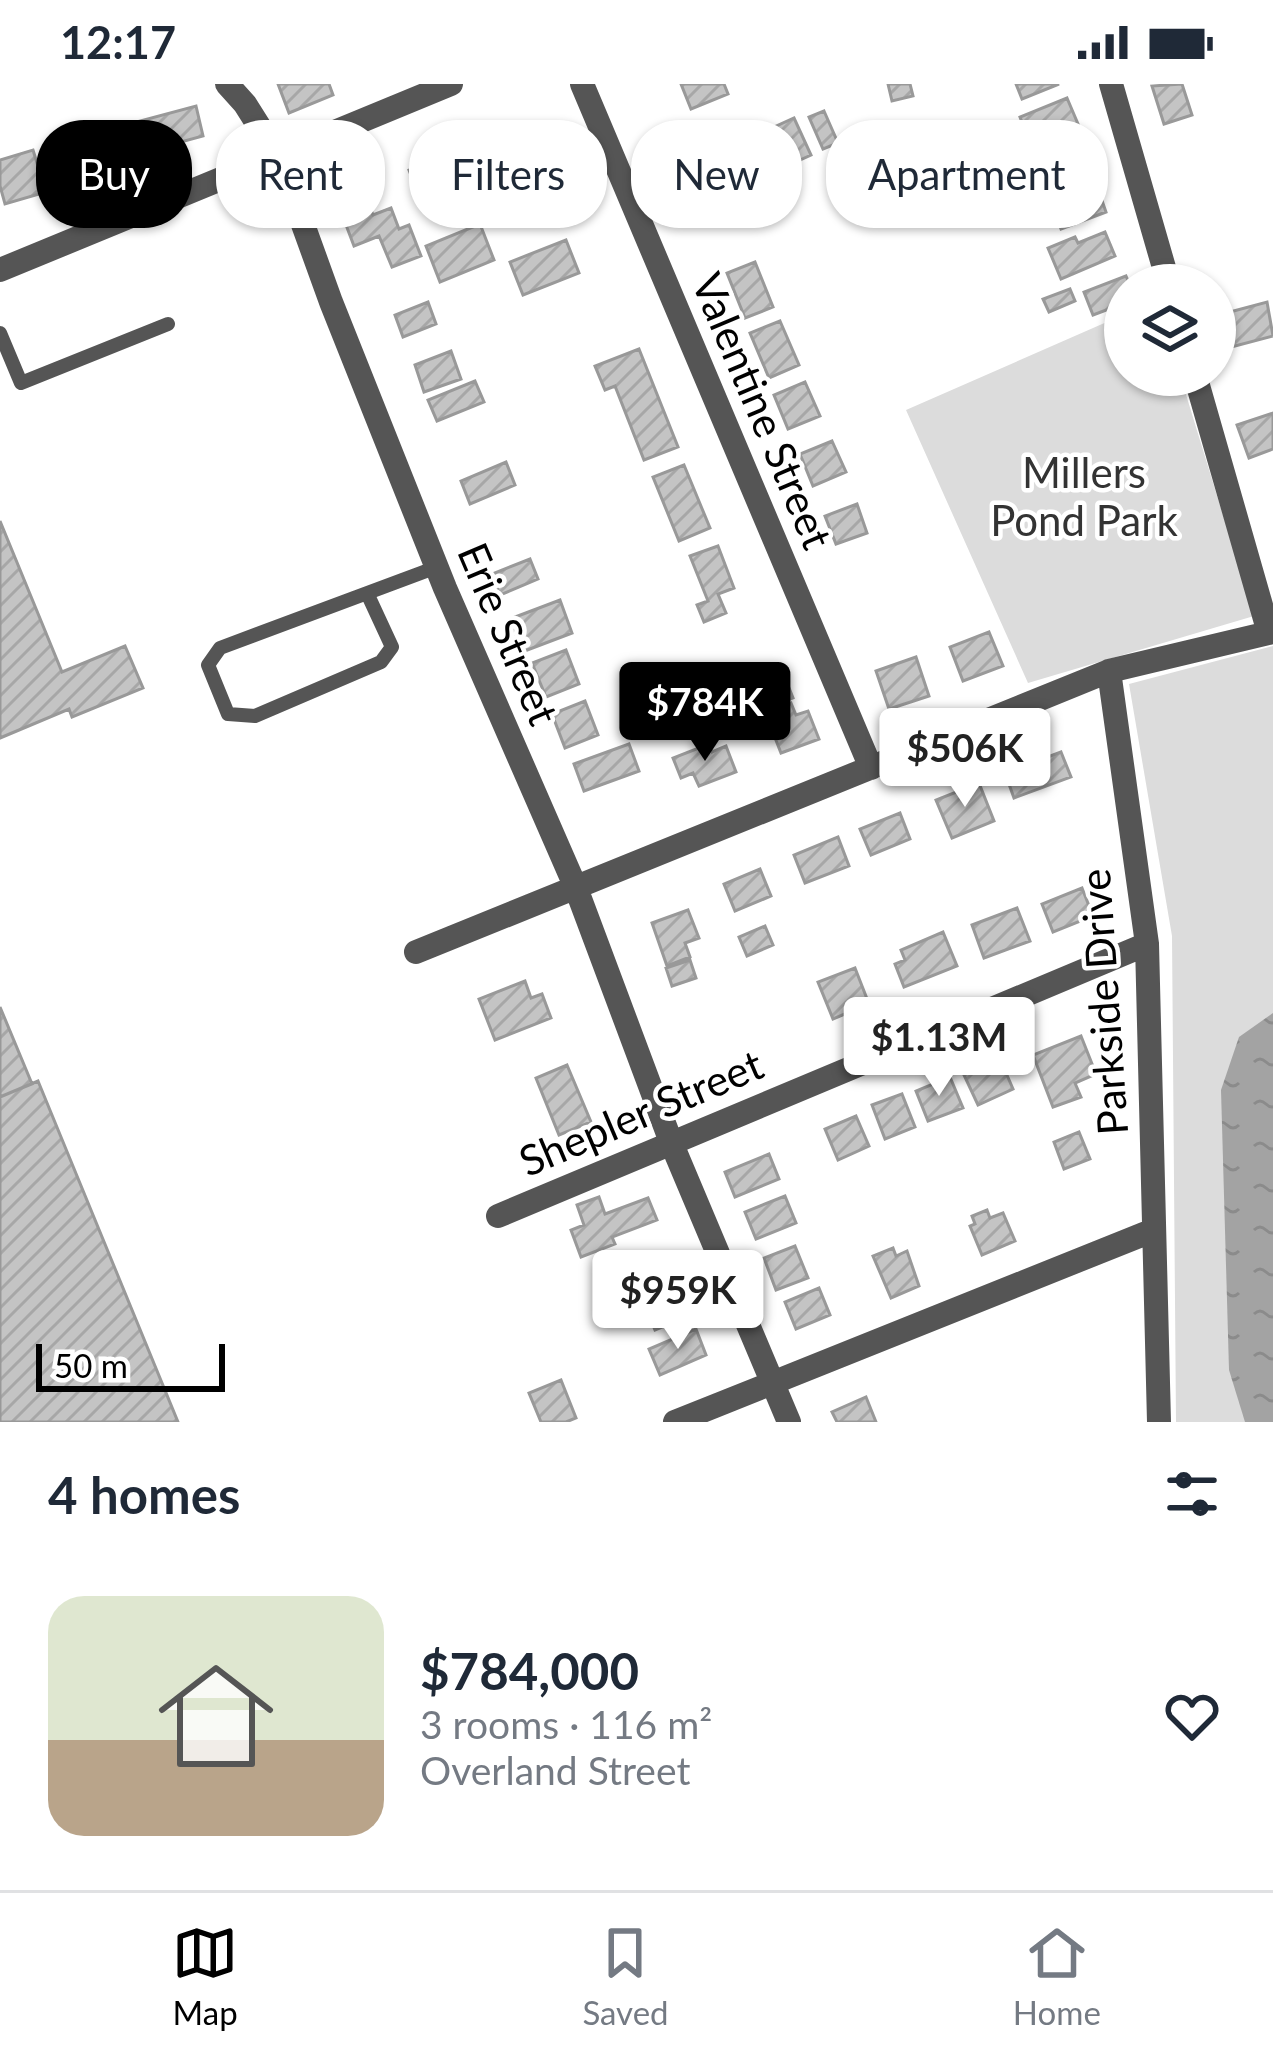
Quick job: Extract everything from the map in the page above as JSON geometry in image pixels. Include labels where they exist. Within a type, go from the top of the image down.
[{"type":"street","name":"Erie Street","points":[[227,84],[255,120]]},
{"type":"street","points":[[367,120],[451,84]]},
{"type":"street","name":"Valentine Street","points":[[582,84],[871,768]]},
{"type":"street","points":[[1111,84],[1163,264]]},
{"type":"street","points":[[0,271],[216,184]]},
{"type":"street","name":"Erie Street","points":[[304,228],[437,567],[576,888],[671,1142],[789,1422]]},
{"type":"street","points":[[416,952],[1109,671],[1271,632],[1201,396]]},
{"type":"street","name":"Parkside Drive","points":[[1109,671],[1147,944],[1159,1422]]},
{"type":"street","name":"Shepler Street","points":[[498,1216],[1147,944]]},
{"type":"street","points":[[675,1422],[1154,1230]]},
{"type":"lane","points":[[0,333],[21,383],[168,324]]},
{"type":"lane","points":[[367,592],[392,647],[381,662],[255,716],[228,714],[208,665],[220,648],[367,592],[437,567]]},
{"type":"green space","name":"Millers Pond Park","points":[[1104,323],[1104,396],[1186,396],[1254,616],[1028,683],[906,410]]},
{"type":"green space","name":"Millers Pond Park","points":[[1273,646],[1273,1422],[1176,1422],[1172,936],[1129,684]]},
{"type":"water","points":[[1273,1013],[1273,1422],[1245,1422],[1229,1370],[1221,1090],[1239,1037]]},
{"type":"building","points":[[278,84],[329,84],[333,95],[289,113]]},
{"type":"building","points":[[681,84],[724,84],[728,94],[691,109]]},
{"type":"building","points":[[888,84],[910,84],[913,96],[892,101]]},
{"type":"building","points":[[1016,84],[1059,84],[1022,99]]},
{"type":"building","points":[[1182,84],[1192,115],[1164,124],[1152,86]]},
{"type":"building","points":[[1067,98],[1076,120],[1021,120]]},
{"type":"building","points":[[196,106],[203,136],[192,139],[192,120],[144,120]]},
{"type":"building","points":[[824,111],[826,148],[823,149],[809,117]]},
{"type":"building","points":[[802,135],[811,155],[802,159]]},
{"type":"building","points":[[33,150],[36,195],[5,204],[0,160]]},
{"type":"building","points":[[391,208],[399,229],[409,225],[421,256],[392,267],[379,236],[354,246],[347,228],[385,228],[385,210]]},
{"type":"building","points":[[482,228],[494,260],[440,282],[426,246]]},
{"type":"building","points":[[1105,232],[1115,256],[1061,279],[1048,248]]},
{"type":"building","points":[[566,240],[579,273],[523,295],[510,262]]},
{"type":"building","points":[[755,262],[773,307],[745,318],[727,273]]},
{"type":"building","points":[[1104,284],[1104,311],[1093,315],[1084,292]]},
{"type":"building","points":[[1070,289],[1075,301],[1049,312],[1043,299]]},
{"type":"building","points":[[428,302],[436,324],[403,337],[395,315]]},
{"type":"building","points":[[1267,302],[1273,336],[1236,346],[1236,310]]},
{"type":"building","points":[[780,321],[799,365],[769,378],[750,333]]},
{"type":"building","points":[[639,349],[678,447],[644,460],[615,386],[605,390],[595,366]]},
{"type":"building","points":[[451,351],[461,379],[424,392],[415,365]]},
{"type":"building","points":[[475,381],[484,402],[437,421],[428,400]]},
{"type":"building","points":[[805,382],[820,416],[788,429],[774,395]]},
{"type":"building","points":[[1273,413],[1273,449],[1249,458],[1237,425]]},
{"type":"building","points":[[832,441],[846,472],[813,486],[800,454]]},
{"type":"building","points":[[506,462],[515,485],[470,504],[461,481]]},
{"type":"building","points":[[684,465],[710,528],[679,541],[653,477]]},
{"type":"building","points":[[857,504],[867,533],[836,544],[825,516]]},
{"type":"building","points":[[0,521],[62,672],[125,646],[143,688],[72,717],[69,709],[0,738]]},
{"type":"building","points":[[718,546],[734,588],[718,594],[726,613],[704,622],[697,605],[708,601],[690,556]]},
{"type":"building","points":[[530,559],[538,579],[500,595],[492,574]]},
{"type":"building","points":[[560,600],[572,633],[522,652],[510,619]]},
{"type":"building","points":[[989,632],[1003,666],[963,681],[950,647]]},
{"type":"building","points":[[566,650],[579,684],[546,697],[532,663]]},
{"type":"building","points":[[916,657],[929,696],[889,709],[876,671]]},
{"type":"building","points":[[783,673],[793,698],[765,709],[755,684]]},
{"type":"building","points":[[585,701],[598,735],[565,748],[552,714]]},
{"type":"building","points":[[791,703],[796,715],[808,711],[819,739],[781,753],[770,725],[776,723],[772,711]]},
{"type":"building","points":[[629,744],[639,771],[584,791],[574,764]]},
{"type":"building","points":[[709,744],[712,752],[726,746],[736,772],[699,786],[693,773],[681,778],[673,758]]},
{"type":"building","points":[[1061,752],[1071,777],[1014,798],[1005,773]]},
{"type":"building","points":[[979,783],[994,821],[952,838],[936,800]]},
{"type":"building","points":[[900,813],[910,839],[871,855],[860,829]]},
{"type":"building","points":[[838,837],[849,866],[805,883],[794,855]]},
{"type":"building","points":[[760,869],[771,896],[735,911],[724,884]]},
{"type":"building","points":[[1082,888],[1093,916],[1053,932],[1042,904]]},
{"type":"building","points":[[1017,908],[1030,941],[984,958],[972,925]]},
{"type":"building","points":[[688,910],[699,938],[685,943],[690,957],[667,966],[652,923]]},
{"type":"building","points":[[765,926],[773,945],[747,956],[739,937]]},
{"type":"building","points":[[943,932],[957,966],[904,987],[895,964],[905,960],[901,950]]},
{"type":"building","points":[[690,960],[696,978],[672,986],[666,968]]},
{"type":"building","points":[[855,968],[869,1004],[833,1019],[818,982]]},
{"type":"building","points":[[525,981],[531,998],[542,994],[551,1018],[495,1040],[479,999]]},
{"type":"building","points":[[0,1007],[32,1084],[0,1097]]},
{"type":"building","points":[[1081,1036],[1096,1074],[1075,1083],[1081,1097],[1053,1107],[1033,1055]]},
{"type":"building","points":[[1000,1059],[1013,1089],[978,1105],[964,1075]]},
{"type":"building","points":[[567,1065],[591,1122],[559,1135],[536,1078]]},
{"type":"building","points":[[950,1077],[963,1108],[928,1121],[916,1091]]},
{"type":"building","points":[[38,1081],[178,1422],[0,1422],[0,1097]]},
{"type":"building","points":[[902,1094],[915,1127],[885,1139],[872,1105]]},
{"type":"building","points":[[856,1116],[869,1146],[838,1160],[825,1129]]},
{"type":"building","points":[[1079,1132],[1090,1159],[1064,1169],[1054,1142]]},
{"type":"building","points":[[769,1154],[779,1179],[735,1197],[725,1172]]},
{"type":"building","points":[[785,1196],[796,1223],[756,1239],[745,1212]]},
{"type":"building","points":[[599,1197],[605,1214],[648,1198],[657,1220],[612,1237],[615,1244],[581,1257],[571,1230],[584,1225],[577,1205]]},
{"type":"building","points":[[987,1210],[990,1218],[1003,1213],[1015,1241],[982,1255],[970,1226],[975,1224],[972,1216]]},
{"type":"building","points":[[795,1246],[808,1278],[776,1290],[764,1258]]},
{"type":"building","points":[[893,1248],[896,1256],[907,1251],[919,1286],[891,1298],[873,1256]]},
{"type":"building","points":[[681,1283],[693,1314],[655,1330],[645,1306],[623,1316],[615,1297],[632,1290],[636,1300]]},
{"type":"building","points":[[819,1288],[830,1315],[796,1329],[785,1302]]},
{"type":"building","points":[[696,1329],[706,1355],[660,1375],[649,1349]]},
{"type":"building","points":[[561,1380],[576,1418],[541,1422],[529,1393]]},
{"type":"building","points":[[866,1397],[876,1422],[837,1422],[832,1412]]}]
